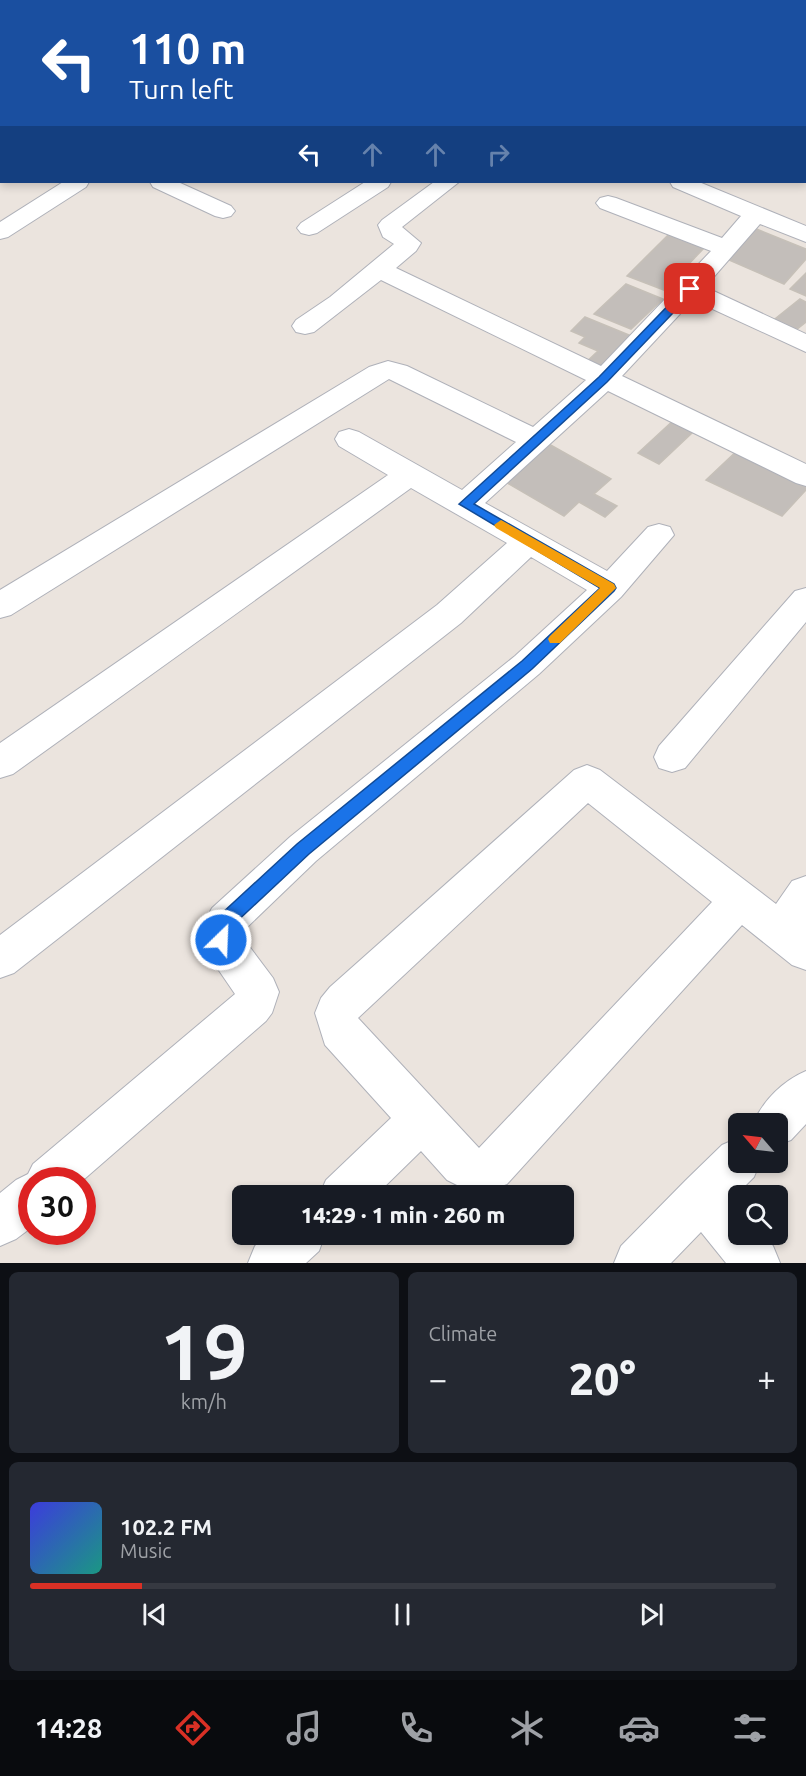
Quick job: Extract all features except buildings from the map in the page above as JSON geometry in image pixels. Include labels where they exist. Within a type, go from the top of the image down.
[{"type":"street","points":[[0,232],[76,183]]},
{"type":"street","points":[[163,183],[223,211]]},
{"type":"street","points":[[309,228],[378,183]]},
{"type":"street","points":[[305,326],[409,243],[391,232],[390,225],[447,183]]},
{"type":"street","points":[[683,183],[806,235]]},
{"type":"street","points":[[608,203],[726,248]]},
{"type":"street","points":[[465,504],[603,380],[690,289],[756,214]]},
{"type":"street","points":[[379,269],[603,380],[806,476]]},
{"type":"street","points":[[690,289],[806,344]]},
{"type":"street","points":[[0,606],[379,373],[388,370],[397,372],[537,441]]},
{"type":"street","points":[[349,439],[610,588]]},
{"type":"street","points":[[0,763],[410,474]]},
{"type":"street","points":[[64,1167],[251,1007],[257,999],[258,992],[221,940],[220,931],[226,921],[303,849],[527,665],[610,588],[659,535]]},
{"type":"street","points":[[0,959],[440,621],[529,541]]},
{"type":"street","points":[[672,757],[806,600]]},
{"type":"street","points":[[740,900],[491,1168],[477,1172],[463,1164],[340,1030],[336,1013],[345,1001],[587,781],[793,941],[806,894]]},
{"type":"street","points":[[786,1113],[806,1093]]},
{"type":"street","points":[[353,1185],[422,1119]]},
{"type":"street","points":[[638,1263],[728,1171]]},
{"type":"street","points":[[702,1196],[756,1263]]},
{"type":"street","points":[[0,1223],[18,1208]]},
{"type":"street","points":[[272,1263],[291,1245]]},
{"type":"slow traffic","points":[[501,525],[610,588],[555,639]]},
{"type":"route","points":[[221,940],[220,931],[226,921],[303,849],[527,665],[610,588],[465,504],[603,380],[690,289]]}]
